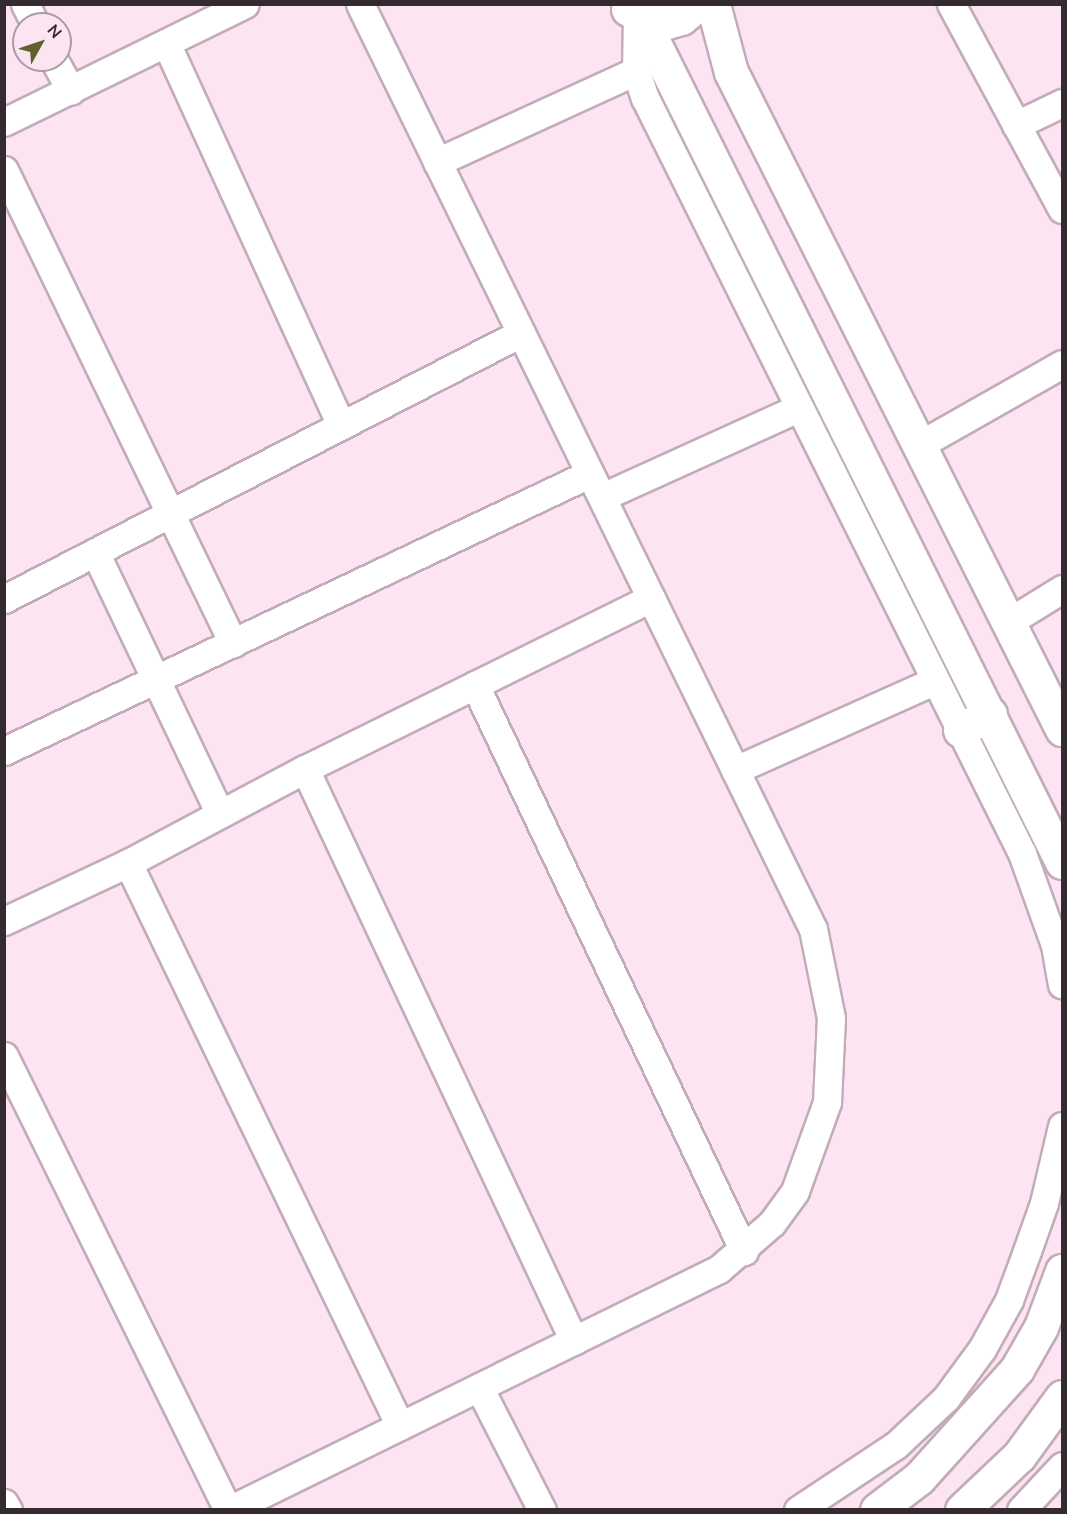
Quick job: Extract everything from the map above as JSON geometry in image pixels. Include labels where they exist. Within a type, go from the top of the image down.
[{"type":"main road","points":[[634,13],[667,22],[681,18],[698,4]]},
{"type":"main road","points":[[713,4],[731,72],[1062,729]]},
{"type":"main road","points":[[634,13],[990,714],[1062,862]]},
{"type":"main road","points":[[960,730],[990,714]]},
{"type":"main road","points":[[877,1509],[936,1461],[1017,1369],[1041,1327],[1062,1271]]},
{"type":"main road","points":[[962,1509],[1019,1456],[1062,1397]]},
{"type":"street","points":[[4,122],[167,45],[245,4]]},
{"type":"street","points":[[4,1056],[229,1509],[719,1269],[744,1251],[772,1223],[795,1191],[827,1102],[831,1018],[813,929],[360,4]]},
{"type":"street","points":[[951,4],[1062,209]]},
{"type":"street","points":[[634,13],[636,71],[645,99],[1022,853],[1055,945],[1062,984]]},
{"type":"street","points":[[167,45],[341,425]]},
{"type":"street","points":[[437,162],[636,71]]},
{"type":"street","points":[[60,72],[70,91]]},
{"type":"street","points":[[1016,125],[1062,103]]},
{"type":"street","points":[[4,170],[172,512],[233,643]]},
{"type":"street","points":[[4,599],[520,333]]},
{"type":"street","points":[[919,445],[1062,364]]},
{"type":"street","points":[[602,497],[798,408]]},
{"type":"street","points":[[4,751],[589,474]]},
{"type":"street","points":[[95,552],[220,814]]},
{"type":"street","points":[[1007,623],[1062,590]]},
{"type":"street","points":[[4,921],[128,863],[305,769],[651,598]]},
{"type":"street","points":[[735,770],[934,681]]},
{"type":"street","points":[[475,685],[744,1251]]},
{"type":"street","points":[[305,769],[574,1341]]},
{"type":"street","points":[[128,863],[400,1426]]},
{"type":"street","points":[[798,1509],[896,1445],[946,1398],[982,1350],[1009,1300],[1028,1251],[1044,1203],[1062,1126]]},
{"type":"street","points":[[479,1387],[542,1509]]},
{"type":"street","points":[[1021,1509],[1062,1466]]},
{"type":"street","points":[[4,1503],[8,1509]]}]
